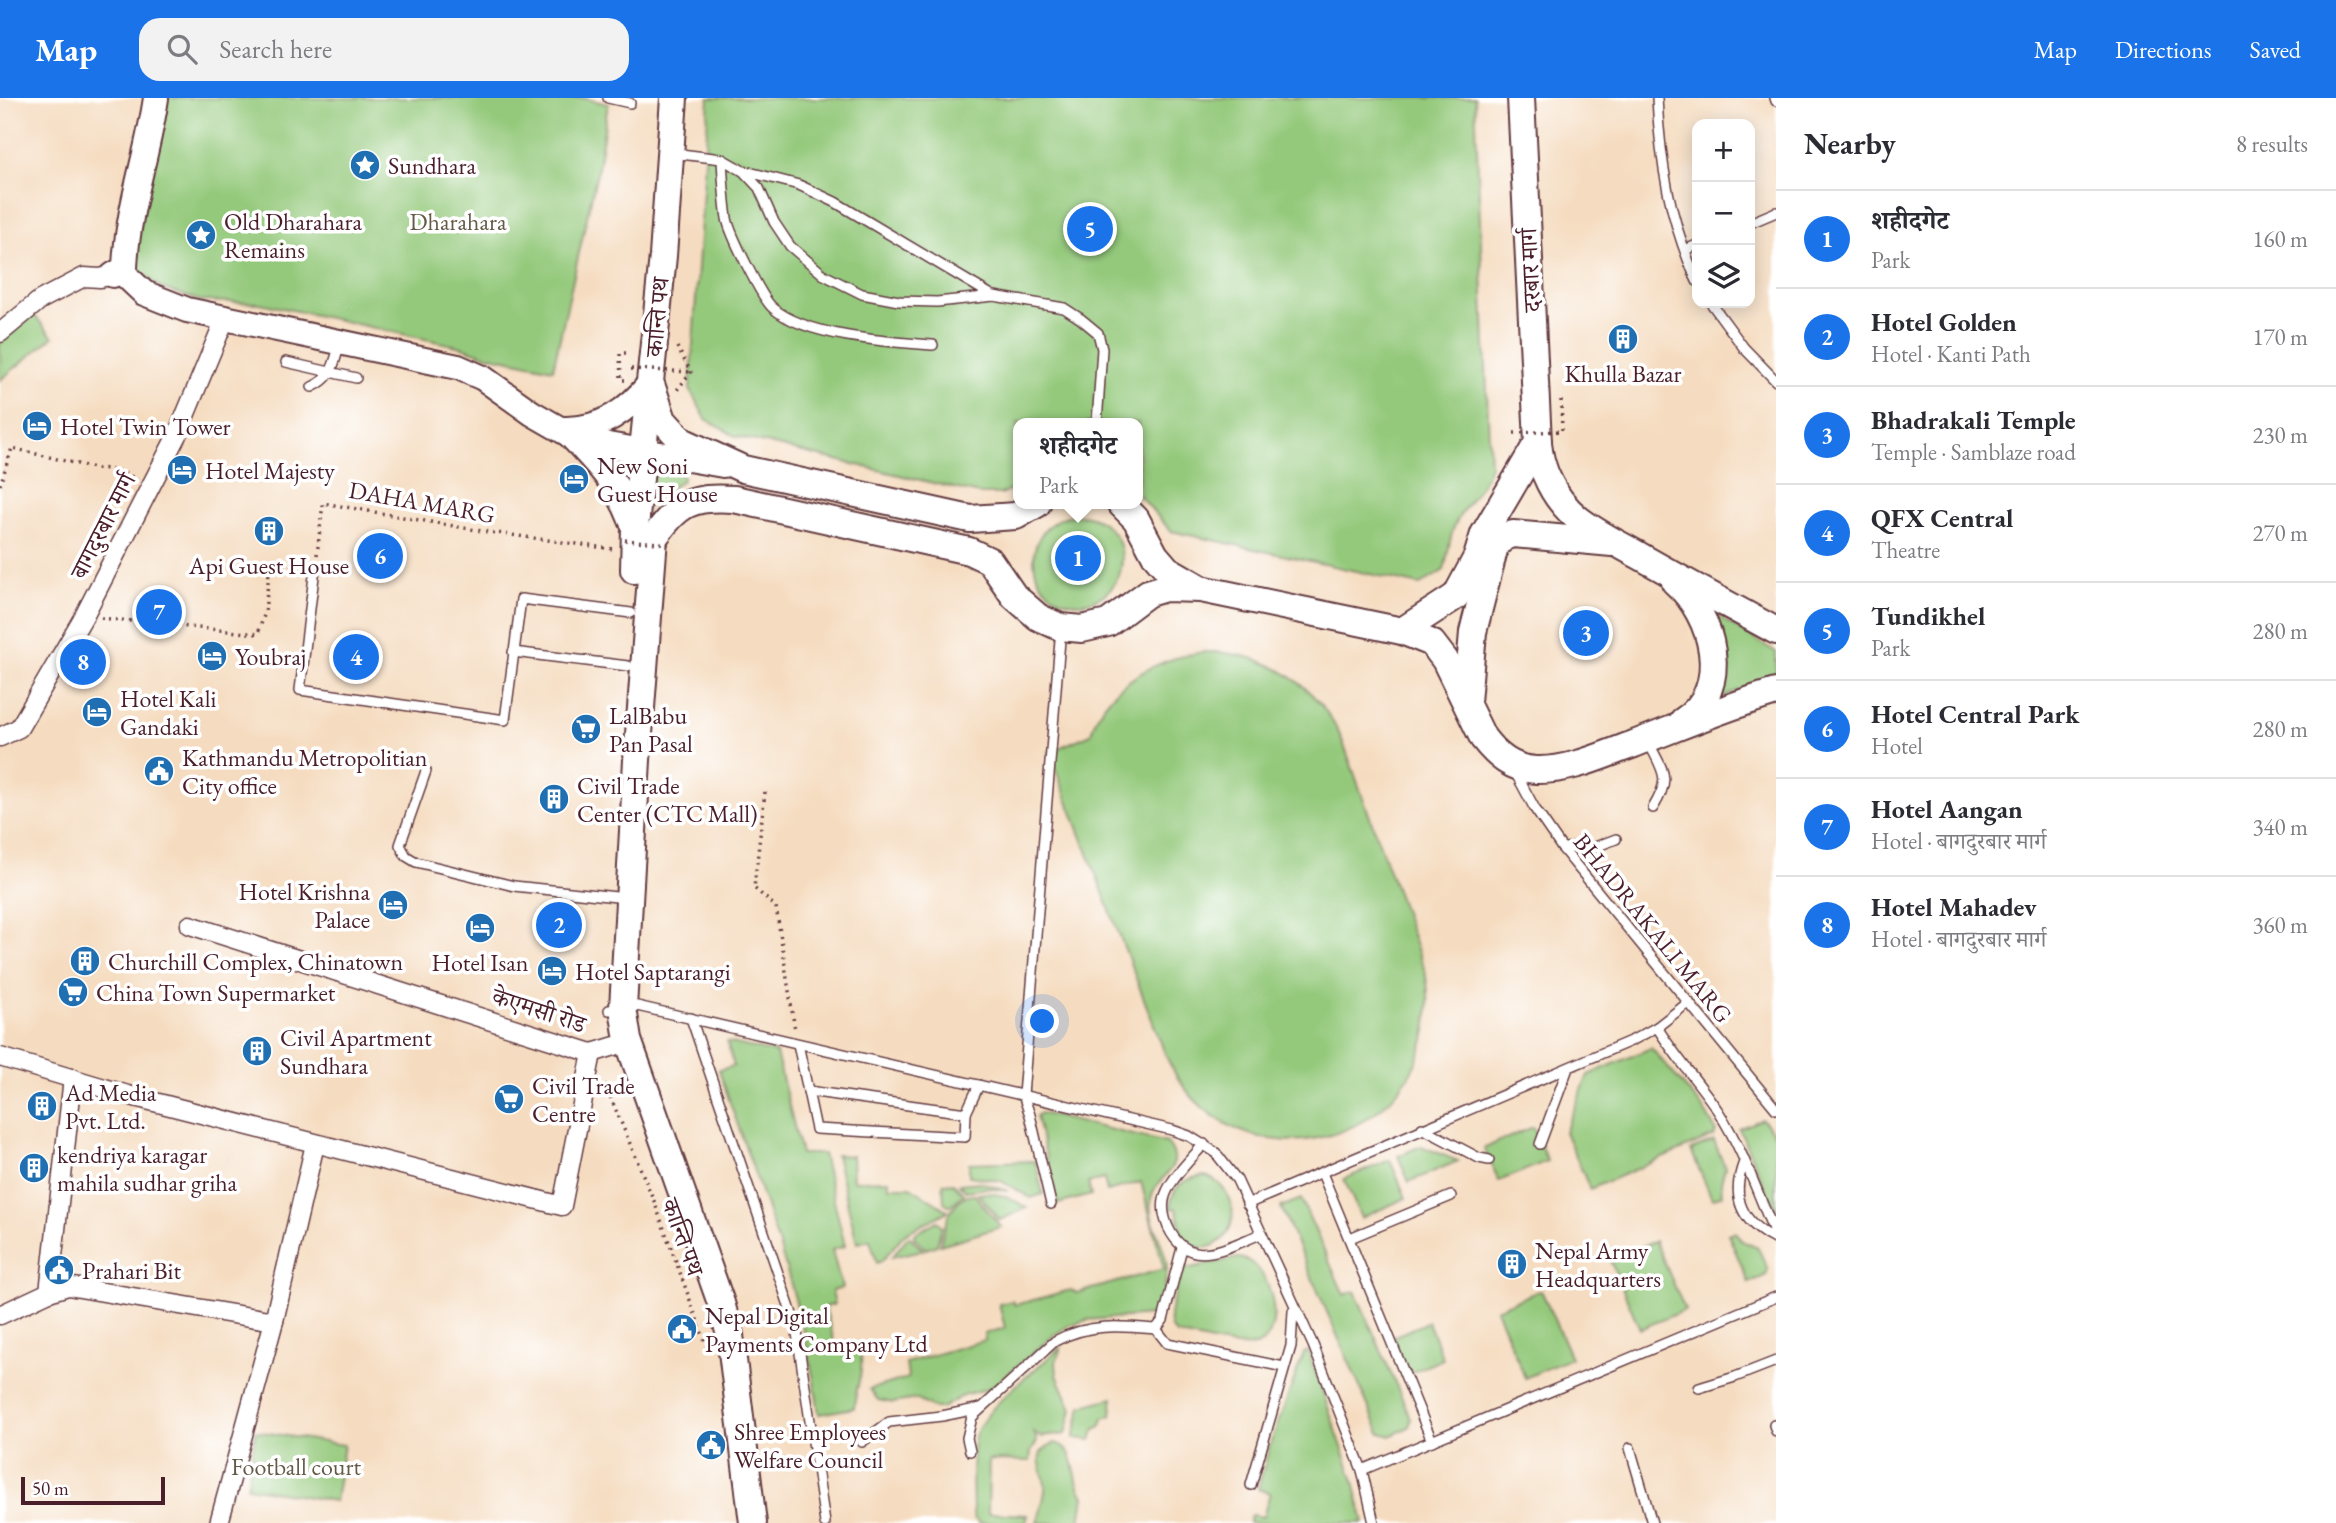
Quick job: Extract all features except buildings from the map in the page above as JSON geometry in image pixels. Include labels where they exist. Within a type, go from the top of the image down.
[{"type":"main road","name":"कान्ति पथ","points":[[631,613],[628,539],[642,450],[641,376],[670,152],[674,98]]},
{"type":"main road","name":"दरबार मार्ग","points":[[1521,98],[1540,460],[1547,478],[1576,517],[1619,544]]},
{"type":"main road","points":[[641,376],[663,420],[682,441],[743,469],[970,519],[1016,516],[1028,509]]},
{"type":"main road","points":[[566,432],[612,480],[625,500],[628,539]]},
{"type":"main road","points":[[1402,631],[1456,596],[1472,566],[1484,534],[1538,435]]},
{"type":"main road","points":[[622,898],[654,538],[668,517],[691,501],[734,499],[969,551],[990,561],[1014,596],[1038,617],[1060,627],[1082,629],[1108,623],[1148,593],[1165,588],[1201,589],[1402,631],[1432,643],[1445,660],[1483,738],[1500,758],[1512,765],[1534,770],[1585,762],[1776,692]]},
{"type":"main road","points":[[1126,509],[1136,519],[1155,555],[1167,569],[1201,589]]},
{"type":"main road","points":[[1467,702],[1473,632],[1495,546],[1504,537],[1513,534],[1619,544],[1776,631]]},
{"type":"main road","points":[[1656,565],[1689,595],[1705,620],[1712,643],[1712,672],[1705,699],[1694,714],[1656,735]]},
{"type":"main road","points":[[631,613],[616,1009],[730,1335],[753,1523]]},
{"type":"main road","name":"कान्ति पथ","points":[[616,1009],[604,1049],[649,1142],[703,1293],[714,1332],[738,1523]]},
{"type":"street","points":[[119,271],[155,109]]},
{"type":"street","points":[[119,271],[134,285],[158,300],[187,310],[458,366],[483,378],[532,413],[566,432],[743,469]]},
{"type":"street","points":[[0,333],[40,300],[84,277],[100,278],[119,271]]},
{"type":"street","name":"बागदुरबार मार्ग","points":[[0,737],[19,728],[84,616],[177,435],[225,319]]},
{"type":"street","points":[[566,432],[608,420],[635,401],[641,376]]},
{"type":"street","name":"केएमसी रोड","points":[[190,925],[604,1049]]},
{"type":"street","points":[[0,1056],[131,1096],[562,1206],[604,1049]]},
{"type":"street","points":[[49,1292],[73,1078]]},
{"type":"street","points":[[219,1523],[274,1321],[315,1144]]},
{"type":"street","points":[[0,1315],[68,1286],[274,1321]]},
{"type":"lane","points":[[608,98],[631,103]]},
{"type":"lane","points":[[1657,98],[1662,167],[1671,209],[1692,268]]},
{"type":"lane","points":[[670,152],[722,159],[743,171],[760,188],[774,222],[790,246],[824,275],[862,294],[899,302],[937,302],[993,296],[1064,309],[1098,332],[1102,349],[1097,418]]},
{"type":"lane","points":[[722,159],[727,221],[753,277],[771,307],[793,321],[824,331],[933,345]]},
{"type":"lane","points":[[743,171],[799,185],[835,202],[993,296]]},
{"type":"lane","points":[[1755,221],[1776,212]]},
{"type":"lane","points":[[1685,250],[1695,245]]},
{"type":"lane","points":[[1715,308],[1744,348],[1776,381]]},
{"type":"lane","points":[[312,387],[327,379],[332,372],[340,341]]},
{"type":"lane","points":[[286,362],[356,378]]},
{"type":"lane","points":[[315,568],[300,690],[505,720],[522,599],[631,613]]},
{"type":"lane","points":[[1051,1204],[1023,1095],[1060,640]]},
{"type":"lane","points":[[513,652],[628,666]]},
{"type":"lane","points":[[1653,808],[1665,784],[1656,735]]},
{"type":"lane","name":"BHADRAKALI MARG","points":[[1512,765],[1535,809],[1562,848],[1776,1109]]},
{"type":"lane","points":[[426,771],[400,845],[406,856],[416,862],[514,886],[622,898]]},
{"type":"lane","points":[[1562,848],[1595,847],[1616,839]]},
{"type":"lane","points":[[1247,1204],[1657,1027],[1689,1002]]},
{"type":"lane","points":[[616,1009],[637,1006],[1172,1130],[1216,1152],[1237,1180],[1313,1345],[1362,1470],[1374,1523]]},
{"type":"lane","points":[[691,1018],[796,1326],[825,1523]]},
{"type":"lane","points":[[1657,1027],[1719,1112],[1744,1162],[1776,1238]]},
{"type":"lane","points":[[798,1044],[816,1129],[965,1137],[966,1113],[979,1085]]},
{"type":"lane","points":[[1540,1144],[1567,1068]]},
{"type":"lane","points":[[808,1091],[966,1113]]},
{"type":"lane","points":[[1422,1128],[1479,1158],[1489,1160]]},
{"type":"lane","points":[[1204,1144],[1168,1189],[1163,1203],[1165,1219],[1172,1234],[1182,1248],[1208,1254],[1261,1234]]},
{"type":"lane","points":[[1744,1162],[1738,1177],[1737,1193],[1755,1228],[1776,1238]]},
{"type":"lane","points":[[1322,1172],[1432,1441]]},
{"type":"lane","points":[[1350,1238],[1451,1196]]},
{"type":"lane","points":[[1156,1329],[1163,1320],[1182,1248]]},
{"type":"lane","points":[[1362,1470],[1776,1297]]},
{"type":"lane","points":[[1251,1485],[1294,1328],[1293,1306]]},
{"type":"lane","points":[[970,1451],[968,1430],[972,1417],[1055,1341],[1086,1328],[1116,1326],[1156,1329],[1167,1343],[1284,1367]]},
{"type":"lane","points":[[1699,1388],[1776,1361]]},
{"type":"lane","points":[[862,1442],[888,1422],[942,1416],[983,1407]]},
{"type":"lane","points":[[1630,1448],[1652,1523]]},
{"type":"path","points":[[677,346],[691,372]]},
{"type":"path","points":[[620,353],[621,380]]},
{"type":"path","points":[[641,376],[691,372]]},
{"type":"path","points":[[675,393],[691,372]]},
{"type":"path","points":[[1538,435],[1561,400]]},
{"type":"path","points":[[0,485],[12,448],[130,475],[150,489]]},
{"type":"path","name":"DAHA MARG","points":[[315,568],[323,503],[482,531],[614,550],[628,539]]},
{"type":"path","points":[[628,539],[669,544]]},
{"type":"path","points":[[84,616],[258,634],[265,612],[270,562],[315,568]]},
{"type":"path","points":[[765,792],[754,888],[776,907],[798,1044]]},
{"type":"path","points":[[604,1049],[654,1201],[707,1346],[709,1359]]},
{"type":"green space","name":"Dharahara","points":[[164,98],[583,98],[608,104],[598,168],[553,369],[260,303],[201,301],[161,288],[138,270],[135,253]]},
{"type":"green space","points":[[709,98],[1475,98],[1490,465],[1483,482],[1454,527],[1444,570],[1420,585],[1171,531],[1143,500],[1143,418],[1013,418],[1013,489],[1001,494],[979,494],[735,436],[706,419],[690,390]]},
{"type":"green space","points":[[34,315],[53,337],[0,380],[0,343]]},
{"type":"green space","points":[[647,464],[682,475],[683,479],[648,508]]},
{"type":"green space","points":[[1078,515],[1095,519],[1109,528],[1118,542],[1122,559],[1118,576],[1109,590],[1095,599],[1078,603],[1061,599],[1047,590],[1038,576],[1034,559],[1038,542],[1047,528],[1061,519]]},
{"type":"green space","points":[[1715,615],[1776,652],[1776,675],[1713,701],[1724,667],[1724,648]]},
{"type":"green space","points":[[1204,652],[1249,657],[1269,665],[1288,675],[1320,703],[1343,742],[1425,971],[1426,1030],[1407,1078],[1374,1114],[1331,1135],[1284,1140],[1237,1129],[1195,1100],[1164,1051],[1049,752],[1091,734],[1107,701],[1135,677],[1169,660]]},
{"type":"green space","points":[[727,1042],[776,1053],[801,1154],[823,1154],[845,1246],[832,1250],[842,1288],[832,1291],[835,1304],[825,1307],[835,1345],[846,1342],[849,1355],[860,1352],[861,1366],[854,1408],[819,1414],[812,1370],[791,1283],[719,1070],[734,1066]]},
{"type":"green space","points":[[1651,1048],[1703,1108],[1716,1131],[1714,1136],[1590,1189],[1565,1132],[1588,1075]]},
{"type":"green space","points":[[1040,1113],[1167,1143],[1173,1152],[1172,1166],[1153,1191],[1150,1208],[1167,1268],[1159,1311],[1152,1315],[1087,1320],[1070,1325],[1054,1335],[991,1388],[966,1394],[942,1408],[933,1408],[916,1399],[893,1403],[878,1400],[870,1389],[908,1378],[906,1363],[985,1340],[984,1334],[1005,1328],[999,1304],[1013,1301],[1015,1305],[1070,1290],[1077,1293],[1164,1269],[1141,1182],[1107,1191],[1104,1179],[1088,1183],[1091,1195],[1058,1204],[1036,1116]]},
{"type":"green space","points":[[1762,1119],[1776,1135],[1776,1212],[1739,1129]]},
{"type":"green space","points":[[1533,1127],[1547,1161],[1499,1181],[1484,1148]]},
{"type":"green space","points":[[1714,1141],[1725,1167],[1721,1182],[1722,1195],[1712,1199],[1691,1150]]},
{"type":"green space","points":[[1421,1146],[1458,1161],[1409,1182],[1398,1156]]},
{"type":"green space","points":[[836,1155],[852,1156],[853,1181],[889,1180],[889,1187],[910,1187],[948,1211],[904,1234],[882,1261],[877,1263],[870,1240],[857,1243]]},
{"type":"green space","points":[[1390,1160],[1406,1198],[1361,1218],[1344,1179]]},
{"type":"green space","points":[[1035,1161],[1043,1194],[1031,1198],[1001,1181],[969,1176],[969,1163]]},
{"type":"green space","points":[[1206,1176],[1220,1185],[1227,1195],[1232,1213],[1231,1225],[1217,1243],[1196,1247],[1186,1241],[1177,1230],[1181,1228],[1176,1208],[1171,1209],[1171,1201],[1181,1184],[1192,1178]]},
{"type":"green space","points":[[980,1182],[1008,1191],[987,1188],[966,1191],[959,1184]]},
{"type":"green space","points":[[953,1183],[964,1194],[950,1206],[944,1202],[943,1184]]},
{"type":"green space","points":[[978,1194],[1006,1196],[1027,1208],[1000,1220]]},
{"type":"green space","points":[[967,1195],[975,1195],[1001,1227],[940,1245],[951,1210]]},
{"type":"green space","points":[[1301,1199],[1344,1295],[1355,1291],[1411,1419],[1409,1427],[1391,1436],[1380,1433],[1281,1207]]},
{"type":"green space","points":[[937,1221],[942,1226],[937,1245],[926,1249],[914,1234]]},
{"type":"green space","points":[[1735,1232],[1742,1241],[1758,1248],[1768,1270],[1765,1276],[1749,1283],[1728,1234]]},
{"type":"green space","points":[[910,1237],[923,1250],[892,1257],[907,1238]]},
{"type":"green space","points":[[1655,1241],[1685,1310],[1640,1329],[1610,1260]]},
{"type":"green space","points":[[1238,1258],[1250,1262],[1267,1283],[1274,1312],[1267,1338],[1258,1345],[1242,1346],[1207,1341],[1174,1332],[1170,1325],[1171,1312],[1185,1269]]},
{"type":"green space","points":[[1541,1290],[1571,1358],[1525,1378],[1496,1309]]},
{"type":"green space","points":[[1428,1322],[1443,1359],[1408,1374],[1392,1337]]},
{"type":"green space","points":[[1061,1347],[1056,1362],[1057,1375],[1072,1409],[1066,1434],[1040,1437],[1034,1432],[1037,1441],[1030,1461],[989,1460],[988,1513],[1028,1515],[1026,1523],[979,1523],[973,1513],[972,1464],[973,1445],[980,1426],[1000,1401]]},
{"type":"green space","points":[[1308,1351],[1354,1481],[1364,1523],[1249,1523],[1251,1515],[1263,1517],[1270,1493],[1258,1489],[1271,1442],[1304,1353]]},
{"type":"green space","points":[[1113,1398],[1111,1416],[1103,1418],[1101,1426],[1094,1430],[1091,1440],[1074,1438],[1082,1406]]},
{"type":"green space","name":"Football court","points":[[256,1431],[344,1445],[335,1501],[247,1487]]},
{"type":"green space","points":[[1055,1443],[1068,1451],[1084,1496],[1080,1523],[1037,1523],[1045,1490],[1040,1464],[1041,1452]]},
{"type":"place","name":"Sundhara","points":[[365,165]]},
{"type":"place","name":"Tundikhel","points":[[1090,229]]},
{"type":"place","name":"Old Dharahara Remains","points":[[201,235]]},
{"type":"place","name":"Khulla Bazar","points":[[1623,339]]},
{"type":"place","name":"Hotel Twin Tower","points":[[37,426]]},
{"type":"place","name":"Hotel Majesty","points":[[182,470]]},
{"type":"place","name":"New Soni Guest House","points":[[574,479]]},
{"type":"place","name":"Api Guest House","points":[[269,531]]},
{"type":"place","name":"Hotel Central Park","points":[[380,556]]},
{"type":"place","name":"शहीदगेट","points":[[1078,558]]},
{"type":"place","name":"Hotel Aangan","points":[[159,612]]},
{"type":"place","name":"Bhadrakali Temple","points":[[1586,633]]},
{"type":"place","name":"Youbraj","points":[[212,656]]},
{"type":"place","name":"QFX Central","points":[[356,657]]},
{"type":"place","name":"Hotel Mahadev","points":[[83,662]]},
{"type":"place","name":"Hotel Kali Gandaki","points":[[97,712]]},
{"type":"place","name":"LalBabu Pan Pasal","points":[[586,729]]},
{"type":"place","name":"Kathmandu Metropolitian City office","points":[[159,771]]},
{"type":"place","name":"Civil Trade Center (CTC Mall)","points":[[554,799]]},
{"type":"place","name":"Hotel Krishna Palace","points":[[393,905]]},
{"type":"place","name":"Hotel Golden","points":[[559,925]]},
{"type":"place","name":"Hotel Isan","points":[[480,928]]},
{"type":"place","name":"Churchill Complex, Chinatown","points":[[85,961]]},
{"type":"place","name":"Hotel Saptarangi","points":[[552,971]]},
{"type":"place","name":"China Town Supermarket","points":[[73,992]]},
{"type":"place","name":"Civil Apartment Sundhara","points":[[257,1051]]},
{"type":"place","name":"Civil Trade Centre","points":[[509,1099]]},
{"type":"place","name":"Ad Media Pvt. Ltd.","points":[[42,1106]]},
{"type":"place","name":"kendriya karagar mahila sudhar griha","points":[[34,1168]]},
{"type":"place","name":"Nepal Army Headquarters","points":[[1512,1264]]},
{"type":"place","name":"Prahari Bit","points":[[59,1270]]},
{"type":"place","name":"Nepal Digital Payments Company Ltd","points":[[682,1329]]},
{"type":"place","name":"Shree Employees Welfare Council","points":[[711,1445]]}]
